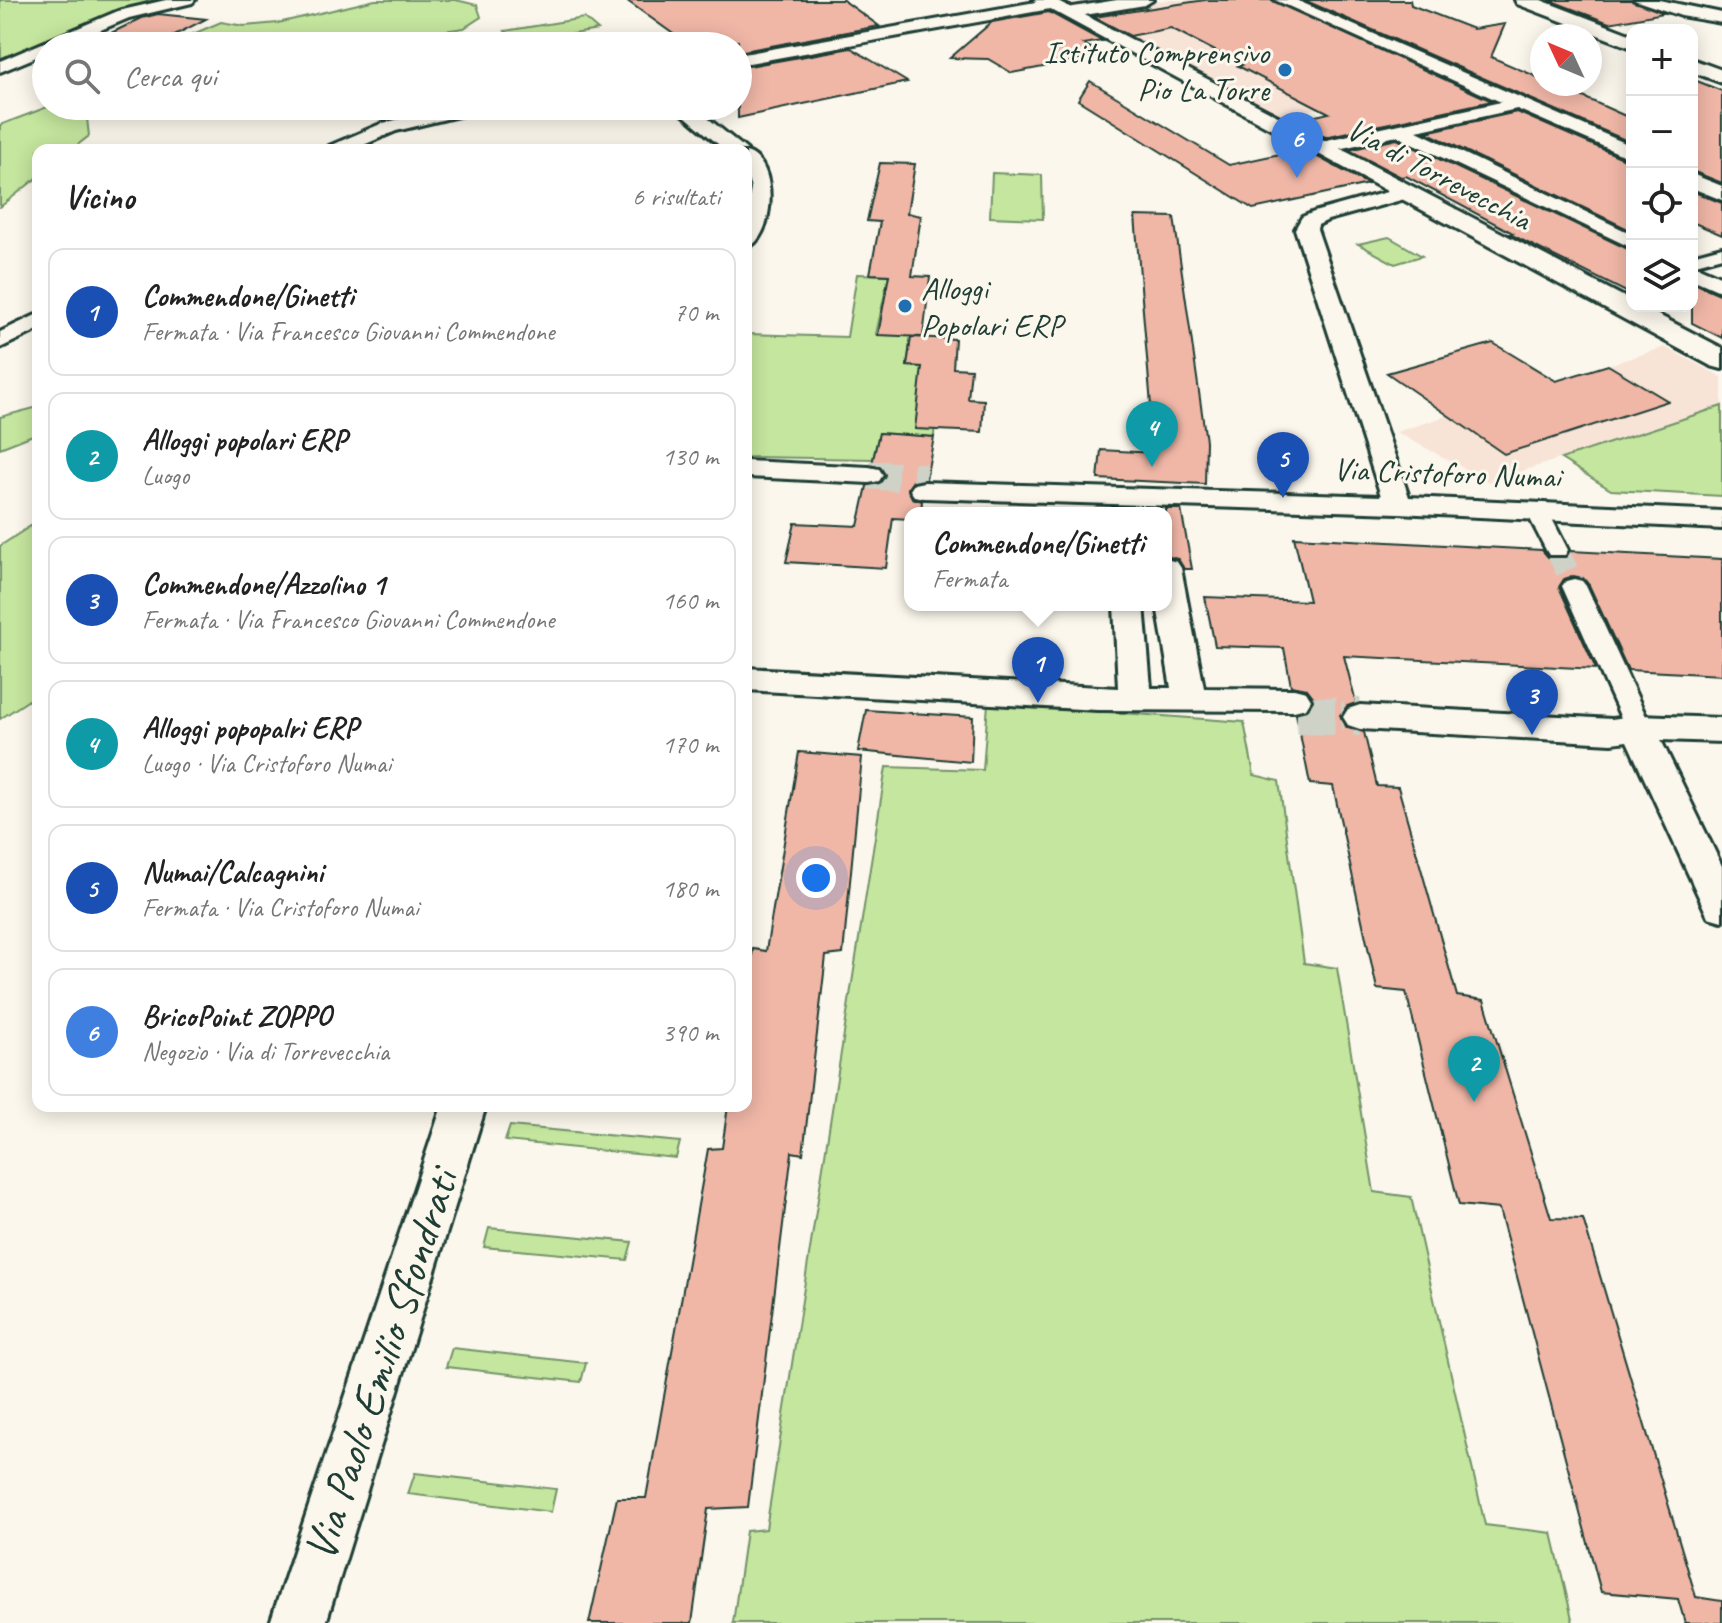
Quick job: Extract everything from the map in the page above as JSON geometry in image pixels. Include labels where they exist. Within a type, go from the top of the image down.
[{"type":"main road","points":[[1524,0],[1626,40]]},
{"type":"main road","name":"Via di Torrevecchia","points":[[1053,6],[1722,360]]},
{"type":"main road","points":[[1698,67],[1722,77]]},
{"type":"street","points":[[83,32],[124,14],[187,0]]},
{"type":"street","points":[[752,58],[1053,6],[1145,0]]},
{"type":"street","points":[[1283,0],[1626,150]]},
{"type":"street","points":[[1642,0],[1687,13],[1722,18]]},
{"type":"street","points":[[0,67],[32,54]]},
{"type":"street","points":[[1320,147],[1520,103]]},
{"type":"street","points":[[350,144],[390,127],[419,120]]},
{"type":"street","points":[[700,120],[730,144]]},
{"type":"street","points":[[1400,130],[1628,240]]},
{"type":"street","points":[[752,165],[759,174],[764,193],[752,226]]},
{"type":"street","points":[[1698,183],[1722,194]]},
{"type":"street","points":[[1398,505],[1306,229],[1309,221],[1321,216],[1405,193]]},
{"type":"street","points":[[1698,258],[1722,252]]},
{"type":"street","points":[[1698,274],[1722,285]]},
{"type":"street","points":[[0,341],[32,324]]},
{"type":"street","points":[[752,470],[868,481],[752,481]]},
{"type":"street","name":"Via Cristoforo Numai","points":[[925,484],[1087,497],[1121,504],[1398,505],[1722,520]]},
{"type":"street","points":[[1537,511],[1557,550]]},
{"type":"street","points":[[1574,586],[1722,906]]},
{"type":"street","points":[[1172,602],[1189,699]]},
{"type":"street","points":[[1129,611],[1135,698]]},
{"type":"street","points":[[752,679],[1097,699],[1189,699],[1237,712],[1295,707]]},
{"type":"street","points":[[1358,709],[1612,731],[1638,727],[1722,730]]},
{"type":"street","name":"Via Paolo Emilio Sfondrati","points":[[298,1623],[462,1112]]},
{"type":"shaded area","points":[[1166,0],[1275,0],[1454,80],[1280,116],[1082,15]]},
{"type":"shaded area","points":[[1665,347],[1722,377],[1722,406],[1489,482],[1396,432]]},
{"type":"green space","points":[[0,0],[169,0],[111,14],[68,32],[32,32],[32,47],[1,60]]},
{"type":"green space","points":[[375,0],[456,0],[477,5],[481,17],[464,28],[437,32],[198,32],[221,22],[244,26],[278,23]]},
{"type":"green space","points":[[584,18],[598,30],[586,32],[505,31]]},
{"type":"green space","points":[[32,113],[32,120],[87,120],[89,136],[79,144],[32,144],[32,182],[0,207],[0,125]]},
{"type":"green space","points":[[992,173],[1042,175],[1043,219],[990,217]]},
{"type":"green space","points":[[1389,237],[1422,256],[1395,264],[1358,244]]},
{"type":"green space","points":[[857,274],[889,275],[876,334],[911,336],[907,366],[922,367],[936,397],[934,437],[879,433],[873,459],[752,457],[752,334],[847,337]]},
{"type":"green space","points":[[1722,406],[1722,496],[1611,490],[1561,459]]},
{"type":"green space","points":[[32,409],[32,435],[0,448],[0,417]]},
{"type":"green space","points":[[32,525],[32,698],[0,719],[0,546]]},
{"type":"green space","points":[[988,703],[1244,722],[1254,775],[1279,781],[1304,963],[1337,968],[1374,1192],[1411,1197],[1485,1525],[1552,1533],[1573,1623],[733,1623],[746,1531],[766,1529],[886,767],[983,770]]},
{"type":"green space","points":[[510,1126],[680,1142],[676,1158],[505,1141]]},
{"type":"green space","points":[[489,1228],[632,1242],[627,1260],[484,1247]]},
{"type":"green space","points":[[452,1348],[586,1363],[581,1382],[446,1367]]},
{"type":"green space","points":[[415,1473],[556,1489],[551,1512],[408,1494]]},
{"type":"building","points":[[626,0],[843,0],[879,26],[752,49],[752,32],[671,32]]},
{"type":"building","points":[[1205,0],[1272,0],[1492,101],[1325,137],[1294,121],[1329,113],[1171,28],[1130,36],[1094,17]]},
{"type":"building","points":[[1304,0],[1410,0],[1411,5],[1473,29],[1505,24],[1491,57],[1530,74],[1530,96],[1581,96],[1626,116],[1626,140]]},
{"type":"building","points":[[1549,0],[1631,0],[1664,13],[1609,23]]},
{"type":"building","points":[[1049,12],[1102,41],[1083,44],[1105,55],[1012,73],[988,59],[950,58],[992,22]]},
{"type":"building","points":[[158,14],[206,19],[181,32],[113,32]]},
{"type":"building","points":[[851,48],[907,82],[752,115],[752,66]]},
{"type":"building","points":[[1090,81],[1229,165],[1303,149],[1368,184],[1253,209],[1078,100]]},
{"type":"building","points":[[1698,81],[1722,91],[1722,183],[1698,173]]},
{"type":"building","points":[[1517,112],[1626,159],[1626,228],[1426,132]]},
{"type":"building","points":[[1397,139],[1626,248],[1626,292],[1510,234],[1513,233],[1406,176],[1401,177],[1349,150]]},
{"type":"building","name":"Alloggi Popolari ERP","points":[[880,163],[915,164],[907,213],[921,216],[912,276],[930,277],[923,337],[878,335],[889,275],[870,274],[880,222],[867,221]]},
{"type":"building","points":[[1698,193],[1722,203],[1722,235],[1698,225]]},
{"type":"building","name":"Alloggi Popolari ERP","points":[[1135,216],[1174,217],[1206,441],[1205,484],[1098,479],[1101,450],[1155,453]]},
{"type":"building","points":[[1698,285],[1722,295],[1722,338],[1692,323],[1692,312],[1698,312]]},
{"type":"building","points":[[911,337],[955,339],[953,368],[971,369],[968,399],[984,400],[982,432],[915,429],[922,367],[907,366]]},
{"type":"building","points":[[1493,343],[1556,381],[1608,365],[1668,401],[1504,454],[1387,373]]},
{"type":"building","points":[[879,433],[934,437],[926,479],[913,481],[908,488],[912,498],[922,501],[922,507],[904,507],[904,519],[893,518],[886,568],[786,562],[795,523],[858,526],[867,486],[880,484],[886,477],[882,467],[872,464]]},
{"type":"building","points":[[1172,509],[1181,509],[1192,569],[1184,569],[1178,559],[1172,558]]},
{"type":"building","points":[[1294,537],[1542,550],[1549,558],[1565,558],[1571,551],[1722,559],[1722,675],[1628,670],[1589,585],[1583,578],[1573,576],[1564,579],[1559,587],[1596,669],[1344,656],[1356,703],[1347,706],[1340,715],[1347,728],[1364,732],[1377,786],[1398,787],[1457,996],[1484,1000],[1551,1218],[1583,1219],[1696,1597],[1722,1601],[1722,1623],[1685,1623],[1678,1599],[1601,1592],[1499,1209],[1459,1205],[1406,992],[1377,989],[1333,786],[1310,784],[1296,714],[1309,710],[1314,698],[1307,689],[1291,686],[1284,648],[1215,646],[1205,597],[1309,601]]},
{"type":"building","points":[[866,710],[973,717],[971,762],[858,751]]},
{"type":"building","points":[[799,752],[862,757],[843,954],[826,956],[803,1154],[792,1152],[748,1507],[708,1509],[692,1623],[589,1623],[617,1498],[646,1498],[708,1149],[722,1148],[727,1112],[752,1112],[752,955],[753,949],[766,951]]},
{"type":"tunnel","points":[[869,475],[926,478]]},
{"type":"tunnel","points":[[1557,550],[1574,586]]},
{"type":"tunnel","points":[[1344,716],[1297,715],[1360,717]]},
{"type":"place","name":"Istituto Comprensivo Pio La Torre","points":[[1285,70]]},
{"type":"place","name":"BricoPoint ZOPPO","points":[[1297,178]]},
{"type":"place","name":"Alloggi Popolari ERP","points":[[905,306]]},
{"type":"place","name":"Alloggi popopalri ERP","points":[[1152,467]]},
{"type":"place","name":"Numai/Calcagnini","points":[[1283,498]]},
{"type":"place","name":"Commendone/Ginetti","points":[[1038,703]]},
{"type":"place","name":"Commendone/Azzolino 1","points":[[1532,735]]},
{"type":"place","name":"Alloggi popolari ERP","points":[[1474,1102]]}]
